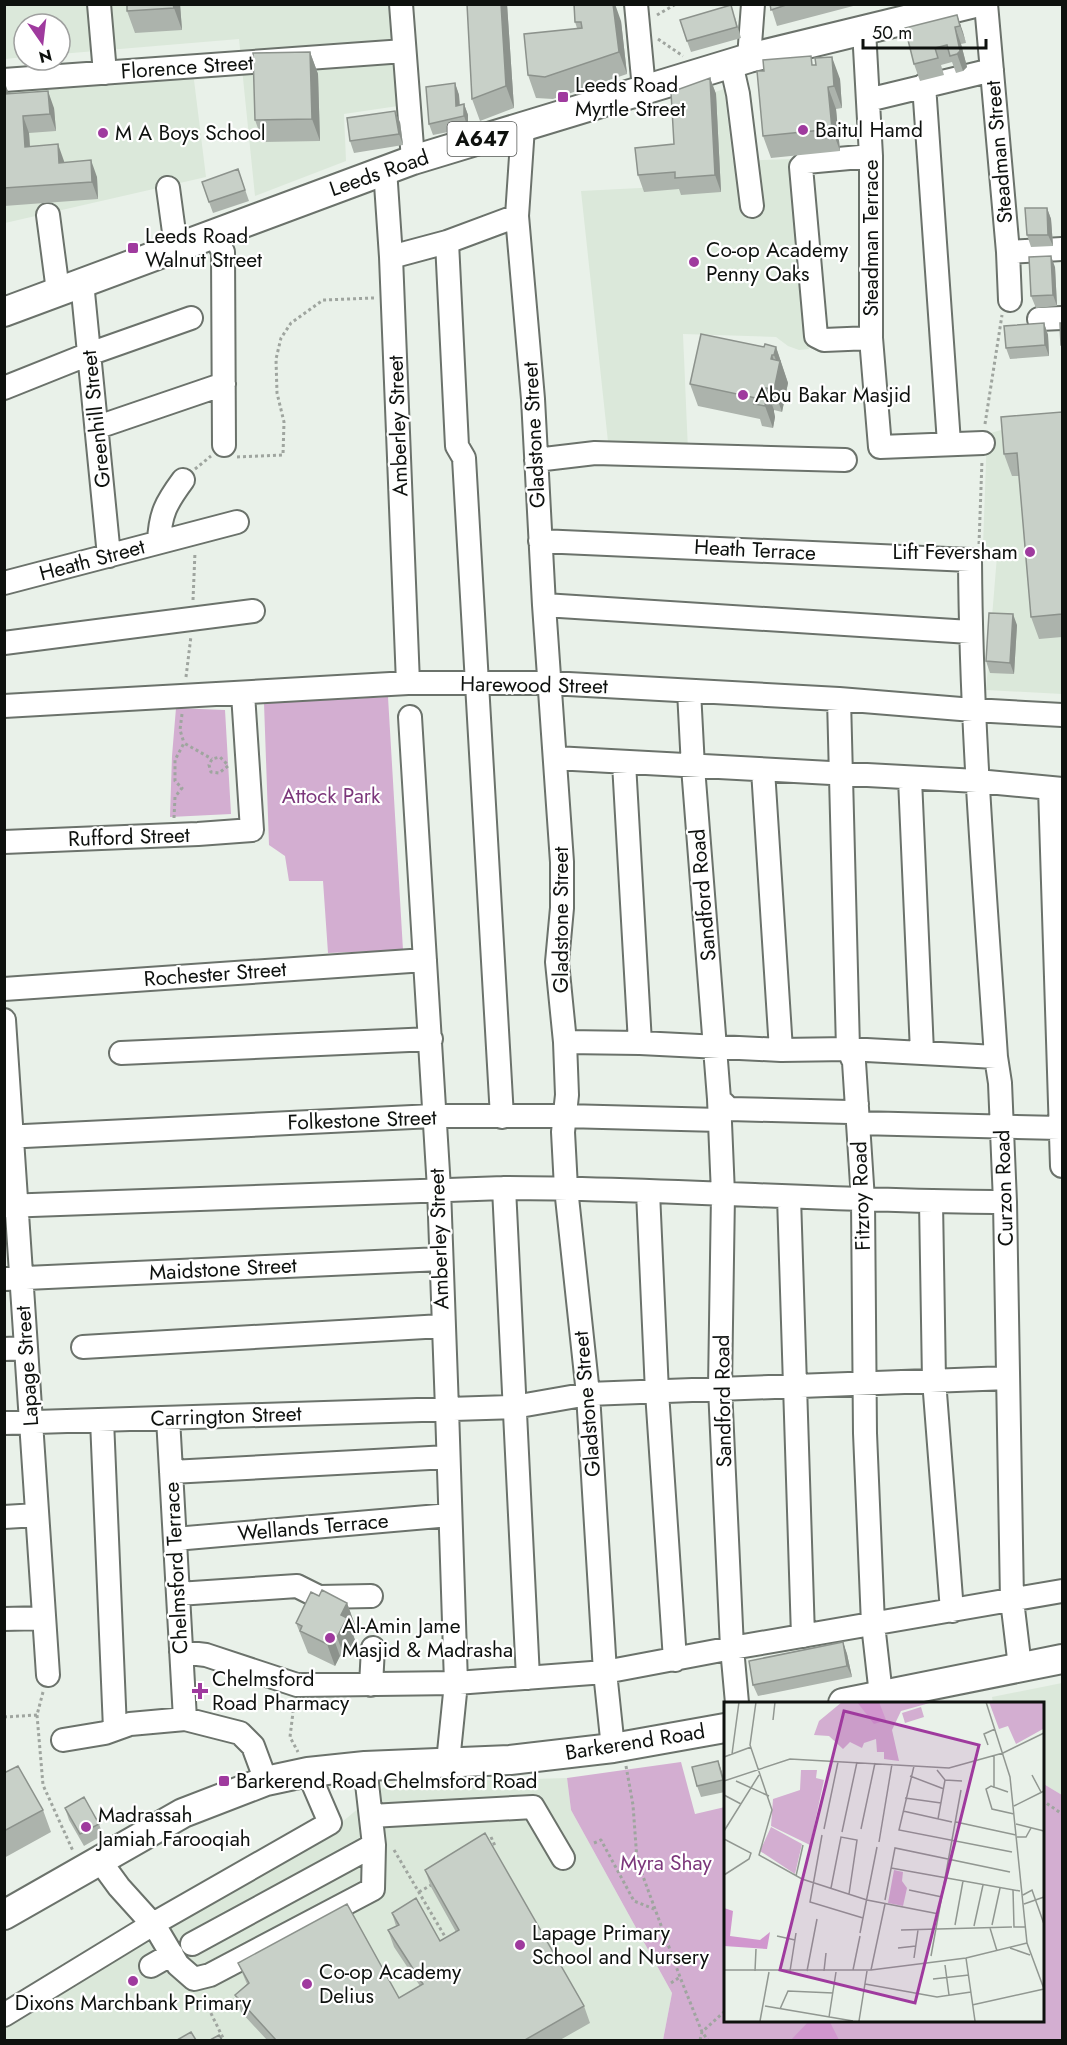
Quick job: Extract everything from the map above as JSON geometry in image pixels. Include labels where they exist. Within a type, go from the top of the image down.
[{"type":"main road","name":"Leeds Road","points":[[4,312],[214,232],[413,160],[740,61],[864,30],[892,14],[971,4]]},
{"type":"main road","points":[[848,1702],[1062,1659]]},
{"type":"main road","name":"Barkerend Road","points":[[4,1916],[183,1813],[266,1781],[308,1772],[365,1766],[510,1760],[618,1747],[724,1728]]},
{"type":"street","points":[[99,4],[105,73]]},
{"type":"street","points":[[401,4],[413,160]]},
{"type":"street","points":[[752,206],[738,93],[740,61],[753,4]]},
{"type":"street","name":"Steadman Street","points":[[986,4],[1008,252],[1010,300]]},
{"type":"street","points":[[637,15],[644,89]]},
{"type":"street","name":"Steadman Terrace","points":[[864,30],[871,156],[871,338],[880,447],[949,443]]},
{"type":"street","name":"Florence Street","points":[[4,80],[405,51]]},
{"type":"street","points":[[868,100],[992,70]]},
{"type":"street","points":[[924,85],[949,443],[983,443]]},
{"type":"street","name":"Gladstone Street","points":[[523,127],[517,216],[535,424],[540,541],[562,862],[562,908],[557,962],[565,1042],[566,1188],[588,1394],[605,1672],[618,1747]]},
{"type":"street","points":[[871,156],[806,162],[801,166],[816,336],[825,340],[871,338]]},
{"type":"street","name":"Amberley Street","points":[[385,169],[393,297],[408,682]]},
{"type":"street","points":[[168,188],[176,247]]},
{"type":"street","name":"Greenhill Street","points":[[48,215],[88,344],[109,556]]},
{"type":"street","points":[[391,257],[447,242],[517,216]]},
{"type":"street","points":[[214,232],[223,252],[224,445]]},
{"type":"street","points":[[447,242],[457,446],[464,458],[502,1117]]},
{"type":"street","points":[[1008,252],[1062,249]]},
{"type":"street","points":[[4,388],[88,344],[191,318]]},
{"type":"street","points":[[1039,319],[1062,318]]},
{"type":"street","points":[[98,427],[224,384]]},
{"type":"street","points":[[536,460],[595,453],[845,460]]},
{"type":"street","points":[[169,540],[160,522],[165,506],[183,480]]},
{"type":"street","name":"Heath Street","points":[[4,583],[237,522]]},
{"type":"street","name":"Heath Terrace","points":[[540,541],[970,560]]},
{"type":"street","name":"Curzon Road","points":[[970,560],[970,632],[977,781],[996,1057],[1000,1083],[1005,1203],[1012,1600],[1020,1667]]},
{"type":"street","points":[[544,604],[970,632]]},
{"type":"street","points":[[4,643],[253,611]]},
{"type":"street","name":"Harewood Street","points":[[4,706],[183,695],[243,694],[408,682],[550,683],[839,699],[1062,715]]},
{"type":"street","name":"Sandford Road","points":[[689,691],[693,767],[723,1109],[720,1388],[732,1648],[737,1702]]},
{"type":"street","name":"Rufford Street","points":[[4,842],[189,835],[252,830],[243,694]]},
{"type":"street","name":"Fitzroy Road","points":[[839,699],[848,1049],[854,1062],[863,1200],[866,1433],[873,1624],[881,1695]]},
{"type":"street","name":"Amberley Street","points":[[410,717],[439,1189],[456,1683],[448,1762]]},
{"type":"street","points":[[555,758],[977,781],[1056,788],[1062,1166]]},
{"type":"street","points":[[624,763],[640,1043]]},
{"type":"street","points":[[764,770],[781,1050]]},
{"type":"street","points":[[910,778],[922,1052]]},
{"type":"street","name":"Rochester Street","points":[[4,989],[425,960]]},
{"type":"street","name":"Lapage Street","points":[[4,1020],[15,1349],[31,1422],[48,1675]]},
{"type":"street","points":[[121,1053],[431,1039]]},
{"type":"street","points":[[565,1042],[781,1050],[848,1049],[996,1057]]},
{"type":"street","name":"Folkestone Street","points":[[8,1136],[433,1116],[502,1117],[723,1109],[849,1112],[858,1123],[1060,1128]]},
{"type":"street","points":[[504,1188],[528,1678]]},
{"type":"street","points":[[11,1206],[504,1188],[566,1188],[863,1200],[1005,1203]]},
{"type":"street","points":[[648,1192],[657,1392],[675,1660]]},
{"type":"street","points":[[789,1197],[803,1636]]},
{"type":"street","points":[[931,1202],[934,1380],[952,1611]]},
{"type":"street","name":"Maidstone Street","points":[[13,1279],[441,1259]]},
{"type":"street","points":[[83,1347],[442,1326]]},
{"type":"street","name":"Carrington Street","points":[[4,1423],[514,1407],[588,1394],[1008,1378]]},
{"type":"street","name":"Chelmsford Terrace","points":[[168,1418],[184,1719]]},
{"type":"street","points":[[102,1420],[115,1730]]},
{"type":"street","points":[[171,1472],[448,1457]]},
{"type":"street","points":[[4,1517],[37,1515]]},
{"type":"street","name":"Wellands Terrace","points":[[175,1539],[450,1515]]},
{"type":"street","points":[[178,1594],[297,1586],[319,1597],[371,1596]]},
{"type":"street","points":[[181,1652],[206,1655],[297,1685],[456,1683],[605,1672],[1062,1591]]},
{"type":"street","points":[[4,1619],[44,1618]]},
{"type":"street","points":[[371,1685],[373,1648]]},
{"type":"street","points":[[63,1740],[115,1730],[130,1724],[184,1719],[240,1733],[253,1746],[266,1781]]},
{"type":"street","points":[[182,1949],[178,1965],[194,1979],[210,1975],[373,1889],[374,1845],[365,1766]]},
{"type":"street","points":[[4,2015],[330,1823],[308,1772]]},
{"type":"street","points":[[371,1816],[533,1807],[563,1858]]},
{"type":"street","points":[[151,1966],[374,1845]]},
{"type":"street","points":[[91,1866],[119,1887],[155,1926],[182,1949]]},
{"type":"path","points":[[637,15],[684,57]]},
{"type":"path","points":[[224,445],[224,458],[283,455],[284,422],[277,393],[276,359],[281,338],[291,323],[323,300],[393,297]]},
{"type":"path","points":[[183,480],[224,445]]},
{"type":"path","points":[[183,695],[180,730],[184,743],[212,759],[220,758],[228,765],[219,773],[211,772],[209,765],[212,759]]},
{"type":"path","points":[[174,817],[175,797],[182,788],[175,781],[175,760],[184,743]]},
{"type":"path","points":[[48,1675],[37,1715],[43,1785],[91,1866]]},
{"type":"path","points":[[297,1685],[290,1737],[308,1772]]},
{"type":"path","points":[[4,1717],[37,1715]]},
{"type":"path","points":[[618,1747],[633,1805],[637,1860],[680,1977],[702,2032],[708,2040]]},
{"type":"path","points":[[1043,1801],[1062,1814]]},
{"type":"path","points":[[486,1852],[495,1846],[491,1837]]},
{"type":"path","points":[[594,1843],[601,1840],[634,1901],[654,1909]]},
{"type":"path","points":[[419,1892],[438,1881]]},
{"type":"path","points":[[671,1983],[680,1977]]},
{"type":"path","points":[[194,1979],[224,2040]]},
{"type":"path","points":[[700,2040],[702,2032],[724,2012]]},
{"type":"shaded area","points":[[5,5],[390,5],[398,106],[344,114],[346,161],[255,196],[239,39],[72,53],[72,12],[12,12],[12,58],[5,59]]},
{"type":"shaded area","name":"M A Boys School","points":[[193,72],[206,177],[5,223],[4,89]]},
{"type":"shaded area","name":"Co-op Academy Penny Oaks","points":[[724,89],[733,161],[792,159],[805,334],[809,349],[799,350],[788,346],[776,337],[683,334],[688,451],[609,451],[581,191],[679,186],[676,105]]},
{"type":"shaded area","name":"Lift Feversham","points":[[1062,413],[1062,694],[986,690],[997,556],[996,549],[983,546],[987,434]]},
{"type":"shaded area","points":[[1062,1683],[1062,1795],[1043,1784],[1043,1702],[993,1702],[992,1697]]},
{"type":"shaded area","points":[[567,1778],[571,1810],[672,1993],[663,2040],[5,2040],[5,2020],[330,1832],[389,1783]]},
{"type":"shaded area","points":[[809,2021],[830,2021],[839,2040],[791,2040]]},
{"type":"green space","name":"Attock Park","points":[[388,697],[403,950],[328,953],[323,881],[289,881],[285,856],[269,845],[264,703]]},
{"type":"green space","points":[[176,708],[225,710],[231,814],[170,817]]},
{"type":"green space","name":"Myra Shay","points":[[681,1762],[695,1814],[724,1807],[724,2021],[1043,2021],[1043,1784],[1062,1795],[1062,2040],[663,2040],[672,1993],[571,1810],[567,1778]]},
{"type":"building","points":[[127,4],[173,4],[174,8],[127,11]]},
{"type":"building","points":[[467,4],[501,4],[506,86],[472,99]]},
{"type":"building","points":[[574,4],[613,4],[619,52],[545,77],[528,75],[524,34],[582,28],[581,22],[575,22]]},
{"type":"building","points":[[770,4],[789,4],[771,10]]},
{"type":"building","points":[[731,5],[737,27],[687,41],[680,20]]},
{"type":"building","points":[[957,15],[960,26],[955,27],[960,51],[950,56],[947,45],[935,48],[938,58],[914,64],[905,28]]},
{"type":"building","points":[[310,52],[312,119],[255,120],[253,53]]},
{"type":"building","name":"Baitul Hamd","points":[[811,56],[812,65],[816,65],[815,58],[832,57],[834,86],[828,87],[832,129],[763,136],[757,71],[764,71],[763,60]]},
{"type":"building","points":[[710,78],[715,175],[675,178],[675,172],[638,175],[635,148],[674,144],[671,92]]},
{"type":"building","points":[[4,83],[5,94],[48,91],[50,114],[23,116],[25,147],[58,144],[59,163],[91,160],[92,182],[4,188]]},
{"type":"building","points":[[455,83],[456,106],[464,104],[464,116],[429,124],[426,87]]},
{"type":"building","points":[[395,111],[399,134],[350,141],[347,118]]},
{"type":"building","points":[[238,169],[245,190],[209,202],[202,182]]},
{"type":"building","points":[[1025,208],[1047,208],[1048,235],[1027,235]]},
{"type":"building","points":[[1051,256],[1053,295],[1031,296],[1029,257]]},
{"type":"building","points":[[1044,323],[1045,345],[1006,348],[1004,326]]},
{"type":"building","points":[[1060,323],[1062,323],[1062,345],[1061,345]]},
{"type":"building","points":[[701,334],[764,347],[765,344],[776,347],[771,359],[780,361],[774,390],[766,388],[765,406],[754,404],[756,398],[690,384]]},
{"type":"building","points":[[1062,412],[1062,614],[1031,617],[1017,453],[1004,454],[1001,417]]},
{"type":"building","points":[[989,613],[1013,614],[1010,663],[986,661]]},
{"type":"building","points":[[322,1590],[347,1603],[341,1615],[347,1618],[337,1637],[332,1634],[327,1644],[300,1631],[302,1626],[296,1623],[311,1592],[319,1596]]},
{"type":"building","points":[[843,1642],[847,1666],[753,1685],[749,1661]]},
{"type":"building","points":[[718,1761],[723,1780],[697,1786],[692,1767]]},
{"type":"building","points":[[18,1766],[43,1810],[4,1831],[4,1773]]},
{"type":"building","points":[[84,1797],[99,1824],[80,1834],[65,1808]]},
{"type":"building","points":[[485,1833],[584,2006],[525,2040],[276,2040],[235,1995],[249,1983],[238,1963],[347,1904],[399,1998],[423,1984],[388,1930],[399,1925],[392,1913],[416,1898],[440,1941],[459,1930],[425,1870]]},
{"type":"building","points":[[191,2032],[196,2040],[177,2040]]},
{"type":"building","points":[[219,2035],[222,2040],[210,2040]]},
{"type":"place","name":"Leeds Road Myrtle Street","points":[[563,97]]},
{"type":"place","name":"Baitul Hamd","points":[[803,130]]},
{"type":"place","name":"M A Boys School","points":[[103,133]]},
{"type":"place","name":"Leeds Road Walnut Street","points":[[133,248]]},
{"type":"place","name":"Co-op Academy Penny Oaks","points":[[694,262]]},
{"type":"place","name":"Abu Bakar Masjid","points":[[743,395]]},
{"type":"place","name":"Lift Feversham","points":[[1030,552]]},
{"type":"place","name":"Al-Amin Jame Masjid & Madrasha","points":[[330,1638]]},
{"type":"place","name":"Chelmsford Road Pharmacy","points":[[200,1691]]},
{"type":"place","name":"Barkerend Road Chelmsford Road","points":[[224,1781]]},
{"type":"place","name":"Madrassah Jamiah Farooqiah","points":[[86,1827]]},
{"type":"place","name":"Lapage Primary School and Nursery","points":[[520,1945]]},
{"type":"place","name":"Dixons Marchbank Primary","points":[[133,1981]]},
{"type":"place","name":"Co-op Academy Delius","points":[[307,1984]]}]
